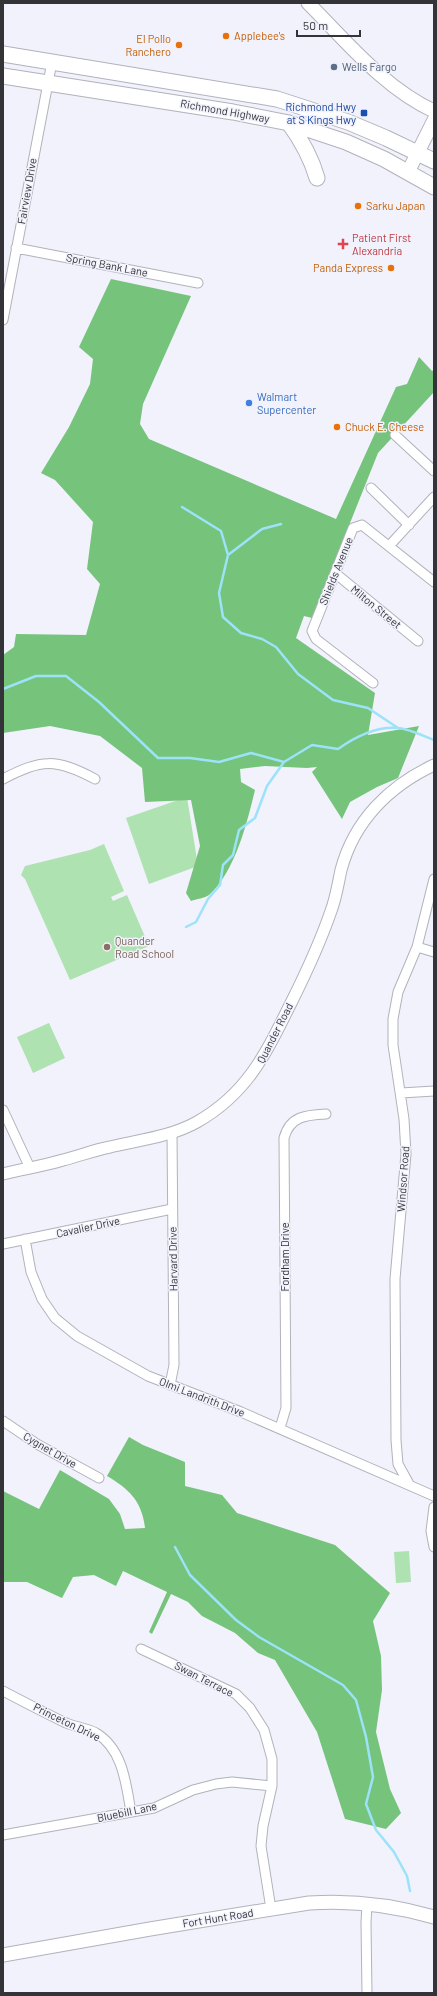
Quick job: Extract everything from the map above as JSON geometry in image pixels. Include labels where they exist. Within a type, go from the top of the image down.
[{"type":"highway","name":"Richmond Highway","points":[[3,54],[277,99],[330,115],[381,135],[434,161]]},
{"type":"highway","name":"Richmond Highway","points":[[3,76],[233,112],[289,123],[346,142],[384,159],[434,187]]},
{"type":"highway","points":[[289,123],[306,147],[311,158],[316,178]]},
{"type":"main road","points":[[308,3],[392,84],[414,100],[434,111]]},
{"type":"main road","points":[[408,172],[434,120]]},
{"type":"main road","name":"Fort Hunt Road","points":[[3,1956],[270,1909],[332,1902],[398,1908],[434,1917]]},
{"type":"street","name":"Fairview Drive","points":[[3,320],[52,62]]},
{"type":"street","name":"Spring Bank Lane","points":[[16,248],[198,283]]},
{"type":"street","points":[[395,435],[434,471]]},
{"type":"street","points":[[371,488],[409,525]]},
{"type":"street","points":[[434,497],[389,546],[434,582]]},
{"type":"street","name":"Shields Avenue","points":[[373,683],[316,639],[313,635],[313,626],[355,526],[362,524],[389,546]]},
{"type":"street","name":"Milton Street","points":[[335,573],[418,641]]},
{"type":"street","points":[[3,779],[33,765],[52,763],[73,768],[95,779]]},
{"type":"street","name":"Quander Road","points":[[3,1174],[63,1160],[109,1147],[172,1133],[192,1125],[214,1111],[243,1086],[265,1055],[320,941],[337,894],[347,853],[357,832],[368,815],[382,799],[401,783],[434,765]]},
{"type":"street","name":"Windsor Road","points":[[409,1484],[398,1464],[396,1440],[395,1279],[406,1154],[401,1093],[393,1045],[393,1019],[395,1003],[403,976],[417,947],[434,879]]},
{"type":"street","points":[[417,947],[434,952]]},
{"type":"street","points":[[401,1093],[434,1091]]},
{"type":"street","points":[[3,1110],[30,1168]]},
{"type":"street","name":"Fordham Drive","points":[[280,1428],[286,1408],[284,1138],[289,1126],[298,1118],[305,1115],[326,1114]]},
{"type":"street","name":"Harvard Drive","points":[[170,1385],[174,1365],[172,1133]]},
{"type":"street","name":"Cavalier Drive","points":[[3,1244],[172,1209]]},
{"type":"street","name":"Olmi Landrith Drive","points":[[25,1240],[31,1272],[46,1306],[61,1324],[77,1336],[148,1376],[280,1428],[434,1496]]},
{"type":"street","name":"Cygnet Drive","points":[[3,1421],[32,1441],[98,1478]]},
{"type":"street","points":[[434,1507],[431,1530],[434,1547]]},
{"type":"street","name":"Swan Terrace","points":[[141,1649],[227,1690],[243,1700],[250,1708],[268,1742],[272,1759],[272,1786],[263,1826],[261,1846],[270,1909]]},
{"type":"street","name":"Princeton Drive","points":[[3,1691],[63,1721],[91,1731],[104,1740],[114,1752],[122,1767],[131,1812]]},
{"type":"street","name":"Bluebill Lane","points":[[3,1835],[154,1808],[194,1790],[216,1784],[232,1782],[272,1786]]},
{"type":"street","points":[[367,1904],[367,1993]]},
{"type":"green space","points":[[111,279],[191,296],[143,404],[140,424],[149,439],[336,519],[396,387],[407,384],[419,357],[432,371],[434,370],[434,392],[378,453],[312,618],[304,616],[296,638],[375,693],[368,735],[419,726],[398,778],[377,787],[350,802],[342,819],[312,772],[317,767],[265,766],[240,769],[241,782],[255,790],[239,846],[226,874],[218,885],[209,895],[191,901],[186,893],[200,846],[191,800],[145,802],[142,768],[100,736],[50,726],[3,733],[3,655],[14,647],[16,634],[86,635],[100,584],[87,569],[93,522],[55,480],[41,473],[69,427],[90,384],[93,359],[79,347]]},
{"type":"green space","points":[[187,797],[198,866],[149,884],[126,818]]},
{"type":"green space","points":[[104,844],[124,891],[111,897],[113,901],[127,895],[149,946],[70,980],[25,879],[21,875],[25,866],[90,850]]},
{"type":"green space","points":[[49,1023],[65,1058],[33,1073],[17,1037]]},
{"type":"green space","points":[[129,1437],[143,1445],[185,1462],[185,1486],[222,1495],[237,1513],[335,1545],[390,1593],[373,1621],[381,1656],[382,1690],[376,1732],[390,1789],[401,1813],[386,1829],[345,1819],[317,1732],[275,1660],[258,1653],[235,1633],[202,1616],[188,1602],[171,1594],[152,1634],[149,1632],[167,1592],[123,1571],[116,1586],[94,1575],[73,1577],[62,1598],[27,1582],[3,1582],[3,1491],[39,1509],[60,1470],[109,1499],[120,1514],[125,1529],[145,1528],[141,1510],[133,1497],[122,1486],[107,1476]]},
{"type":"green space","points":[[409,1551],[411,1582],[396,1583],[394,1552]]},
{"type":"waterway","points":[[182,507],[221,531],[228,555]]},
{"type":"waterway","points":[[281,524],[262,529],[228,555],[219,593],[223,617],[241,633],[262,639],[276,647],[298,674],[333,700],[368,708],[398,728]]},
{"type":"waterway","points":[[3,689],[36,676],[66,676],[99,702],[158,758],[190,758],[219,762],[251,753],[284,762],[312,745],[338,749],[366,733],[390,728],[407,730],[434,740]]},
{"type":"waterway","points":[[186,927],[196,922],[208,899],[220,885],[223,865],[233,855],[239,830],[255,818],[267,786],[284,762]]},
{"type":"waterway","points":[[175,1547],[190,1575],[236,1620],[259,1637],[343,1685],[356,1700],[366,1737],[373,1777],[366,1804],[376,1830],[394,1852],[407,1876],[410,1891]]},
{"type":"place","name":"Applebee's","points":[[226,36]]},
{"type":"place","name":"El Pollo Ranchero","points":[[179,45]]},
{"type":"place","name":"Wells Fargo","points":[[334,67]]},
{"type":"place","name":"Richmond Hwy at S Kings Hwy","points":[[364,113]]},
{"type":"place","name":"Sarku Japan","points":[[358,206]]},
{"type":"place","name":"Patient First Alexandria","points":[[343,244]]},
{"type":"place","name":"Panda Express","points":[[391,268]]},
{"type":"place","name":"Walmart Supercenter","points":[[249,403]]},
{"type":"place","name":"Chuck E. Cheese","points":[[337,427]]},
{"type":"place","name":"Quander Road School","points":[[107,947]]}]
